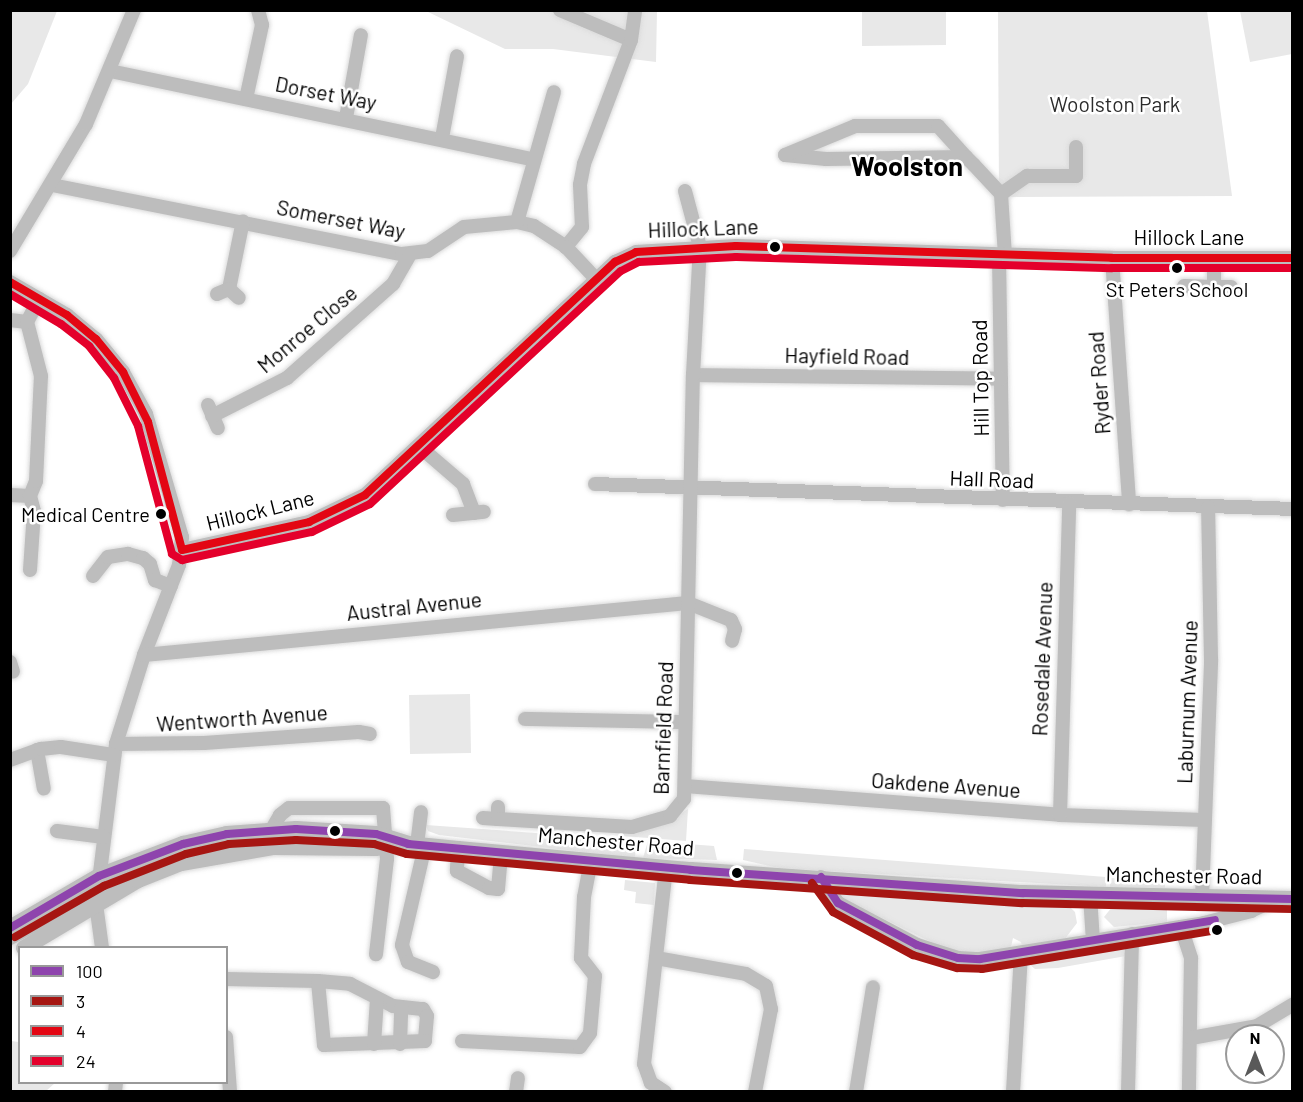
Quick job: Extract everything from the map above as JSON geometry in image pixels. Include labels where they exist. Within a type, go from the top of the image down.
[{"type":"main road","name":"Manchester Road","points":[[10,928],[99,876],[183,844],[272,830],[324,830],[386,842],[666,868],[1090,896],[1285,899]]},
{"type":"main road","name":"Manchester Road","points":[[27,946],[145,877],[208,856],[273,848],[386,842]]},
{"type":"street","points":[[10,251],[87,124],[134,10]]},
{"type":"street","points":[[246,99],[262,25],[258,10]]},
{"type":"street","points":[[560,10],[632,40]]},
{"type":"street","points":[[566,247],[582,227],[580,185],[584,164],[632,40],[635,10]]},
{"type":"street","points":[[346,118],[362,35]]},
{"type":"street","points":[[442,138],[457,56]]},
{"type":"street","name":"Dorset Way","points":[[110,71],[346,118],[533,159]]},
{"type":"street","points":[[517,222],[533,159],[554,92]]},
{"type":"street","points":[[966,157],[826,159],[785,155],[855,126],[938,126],[1000,194],[1028,176],[1076,176],[1076,147]]},
{"type":"street","name":"Somerset Way","points":[[52,185],[410,254],[434,248],[464,227],[517,222],[534,226],[566,247],[596,279]]},
{"type":"street","name":"Barnfield Road","points":[[483,818],[498,813],[641,826],[676,812],[684,799],[693,375],[700,247],[685,191]]},
{"type":"street","name":"Hill Top Road","points":[[1000,194],[1003,500]]},
{"type":"street","points":[[229,293],[243,221]]},
{"type":"street","name":"Hillock Lane","points":[[182,550],[290,527],[336,512],[365,495],[420,447],[596,279],[615,262],[636,252],[700,247],[1002,256],[1293,258]]},
{"type":"street","name":"Monroe Close","points":[[213,416],[287,378],[393,284],[410,254]]},
{"type":"street","name":"Ryder Road","points":[[1112,258],[1129,504]]},
{"type":"street","points":[[1214,258],[1214,287]]},
{"type":"street","points":[[10,282],[67,315],[96,339],[123,372],[140,401],[182,550],[171,586],[144,655],[115,750],[96,904],[102,946]]},
{"type":"street","points":[[1184,286],[1230,287]]},
{"type":"street","points":[[30,570],[33,511],[30,496],[36,481],[41,376],[27,322],[39,299]]},
{"type":"street","points":[[10,320],[27,322]]},
{"type":"street","name":"Hayfield Road","points":[[693,375],[1001,379]]},
{"type":"street","points":[[420,447],[463,484],[479,512],[453,514]]},
{"type":"street","name":"Hall Road","points":[[595,484],[1068,503],[1293,509]]},
{"type":"street","points":[[10,495],[30,496]]},
{"type":"street","name":"Rosedale Avenue","points":[[1060,815],[1068,503]]},
{"type":"street","name":"Laburnum Avenue","points":[[1202,898],[1211,659],[1208,507]]},
{"type":"street","points":[[93,576],[108,557],[128,554],[143,558],[150,564],[155,580],[171,586]]},
{"type":"street","points":[[688,603],[730,620],[735,629],[732,641]]},
{"type":"street","name":"Austral Avenue","points":[[144,655],[688,603]]},
{"type":"street","points":[[525,719],[685,722]]},
{"type":"street","name":"Wentworth Avenue","points":[[10,760],[37,750],[74,748],[115,750],[358,732],[370,734]]},
{"type":"street","points":[[37,750],[44,788]]},
{"type":"street","name":"Oakdene Avenue","points":[[685,786],[1060,815],[1204,820]]},
{"type":"street","points":[[272,830],[284,811],[295,807],[382,808],[386,842],[376,954]]},
{"type":"street","points":[[421,812],[402,945],[408,962],[433,972]]},
{"type":"street","points":[[57,831],[104,837]]},
{"type":"street","points":[[458,849],[457,871],[489,888],[498,889],[501,854]]},
{"type":"street","points":[[462,1041],[580,1047],[590,1033],[595,976],[581,958],[584,897],[591,862]]},
{"type":"street","points":[[665,1092],[651,1083],[644,1064],[666,868]]},
{"type":"street","name":"Manchester Road","points":[[821,877],[838,903],[937,953],[980,959],[1181,927],[1251,911],[1285,899]]},
{"type":"street","name":"Manchester Road","points":[[1090,896],[1093,941]]},
{"type":"street","points":[[10,938],[78,902],[89,900],[96,904]]},
{"type":"street","points":[[1181,927],[1191,958],[1189,1092]]},
{"type":"street","points":[[1128,1092],[1132,934]]},
{"type":"street","points":[[1013,1092],[1021,953]]},
{"type":"street","points":[[656,958],[746,974],[766,986],[771,1009],[755,1092]]},
{"type":"street","points":[[228,979],[318,981],[350,984],[377,999],[401,1008],[423,1010],[426,1027],[423,1043],[324,1045],[318,981]]},
{"type":"street","points":[[856,1092],[873,987]]},
{"type":"street","points":[[374,1044],[377,999]]},
{"type":"street","points":[[1191,1038],[1257,1026],[1293,1005]]},
{"type":"street","points":[[400,1044],[401,1008]]},
{"type":"street","points":[[228,1064],[230,1092]]},
{"type":"green space","points":[[11,10],[57,11],[28,84],[11,104]]},
{"type":"green space","points":[[426,11],[657,11],[656,62],[553,49],[505,49]]},
{"type":"green space","points":[[862,11],[946,11],[946,45],[862,46]]},
{"type":"green space","name":"Woolston Park","points":[[998,11],[1207,11],[1232,196],[999,197]]},
{"type":"green space","points":[[1240,11],[1292,11],[1292,54],[1250,62]]},
{"type":"green space","points":[[470,694],[471,753],[410,754],[409,695]]},
{"type":"green space","points":[[688,809],[686,841],[623,836],[623,830],[670,820]]},
{"type":"green space","points":[[426,825],[632,840],[636,843],[635,858],[439,835],[428,831]]},
{"type":"green space","points":[[648,841],[714,846],[717,860],[643,858]]},
{"type":"green space","points":[[744,849],[1106,877],[1106,887],[779,868],[743,860]]},
{"type":"green space","points":[[1110,878],[1165,881],[1165,888],[1110,887]]},
{"type":"green space","points":[[625,880],[655,883],[654,905],[635,903],[636,892],[624,890]]},
{"type":"green space","points":[[839,888],[1068,905],[1075,912],[1077,923],[1061,944],[1023,950],[1021,942],[1013,938],[1011,947],[992,955],[958,955],[841,898]]},
{"type":"green space","points":[[1112,907],[1167,908],[1167,922],[1114,927],[1104,917]]},
{"type":"green space","points":[[1112,944],[1123,947],[1126,956],[1058,968],[1035,969],[1029,964],[1035,957]]},
{"type":"green space","points":[[11,1041],[18,1042],[18,1084],[54,1084],[46,1091],[11,1091]]},
{"type":"transit line","name":"4","points":[[10,282],[67,315],[96,339],[123,372],[148,422],[182,550],[309,522],[365,495],[615,262],[636,252],[736,246],[1112,258],[1292,258]]},
{"type":"transit line","name":"24","points":[[10,294],[61,324],[89,346],[114,378],[138,426],[172,554],[182,560],[312,532],[370,504],[621,271],[639,262],[736,257],[1112,268],[1292,268]]},
{"type":"transit line","name":"100","points":[[10,928],[99,876],[183,844],[227,834],[296,829],[376,834],[408,844],[691,870],[1023,893],[1292,899]]},
{"type":"transit line","name":"3","points":[[15,937],[104,886],[186,854],[229,844],[296,840],[374,844],[407,854],[690,880],[1022,903],[1292,909]]},
{"type":"transit line","name":"100","points":[[821,877],[838,903],[917,945],[958,958],[980,959],[1215,920]]},
{"type":"transit line","name":"3","points":[[812,883],[833,912],[913,955],[957,968],[982,969],[1217,930]]},
{"type":"place","name":"St Peters School","points":[[1177,268]]},
{"type":"place","name":"Medical Centre","points":[[161,514]]},
{"type":"district","name":"Woolston","points":[[907,166]]}]
